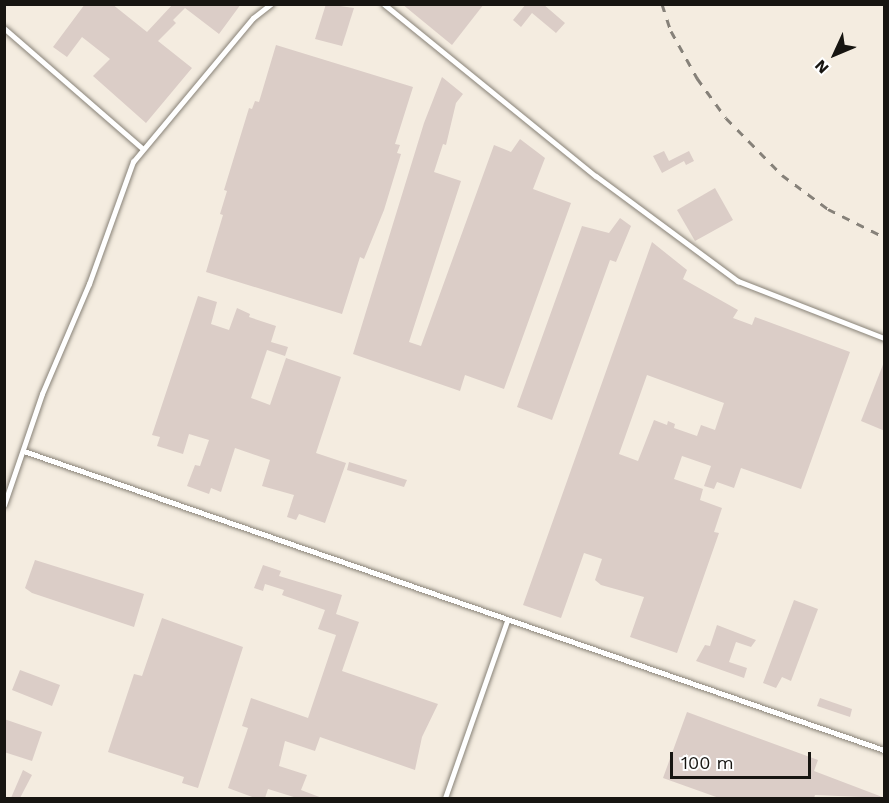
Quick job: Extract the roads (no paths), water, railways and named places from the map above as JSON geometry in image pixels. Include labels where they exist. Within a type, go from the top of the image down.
[{"type":"lane","points":[[4,505],[42,394],[89,284],[133,162],[253,18],[271,4]]},
{"type":"lane","points":[[384,4],[596,176],[738,281],[885,338]]},
{"type":"lane","points":[[4,28],[143,149]]},
{"type":"lane","points":[[24,451],[507,621],[885,750]]},
{"type":"lane","points":[[445,798],[507,621]]},
{"type":"railway","points":[[662,4],[671,31],[697,78],[726,118],[782,175],[828,209],[884,237]]}]
